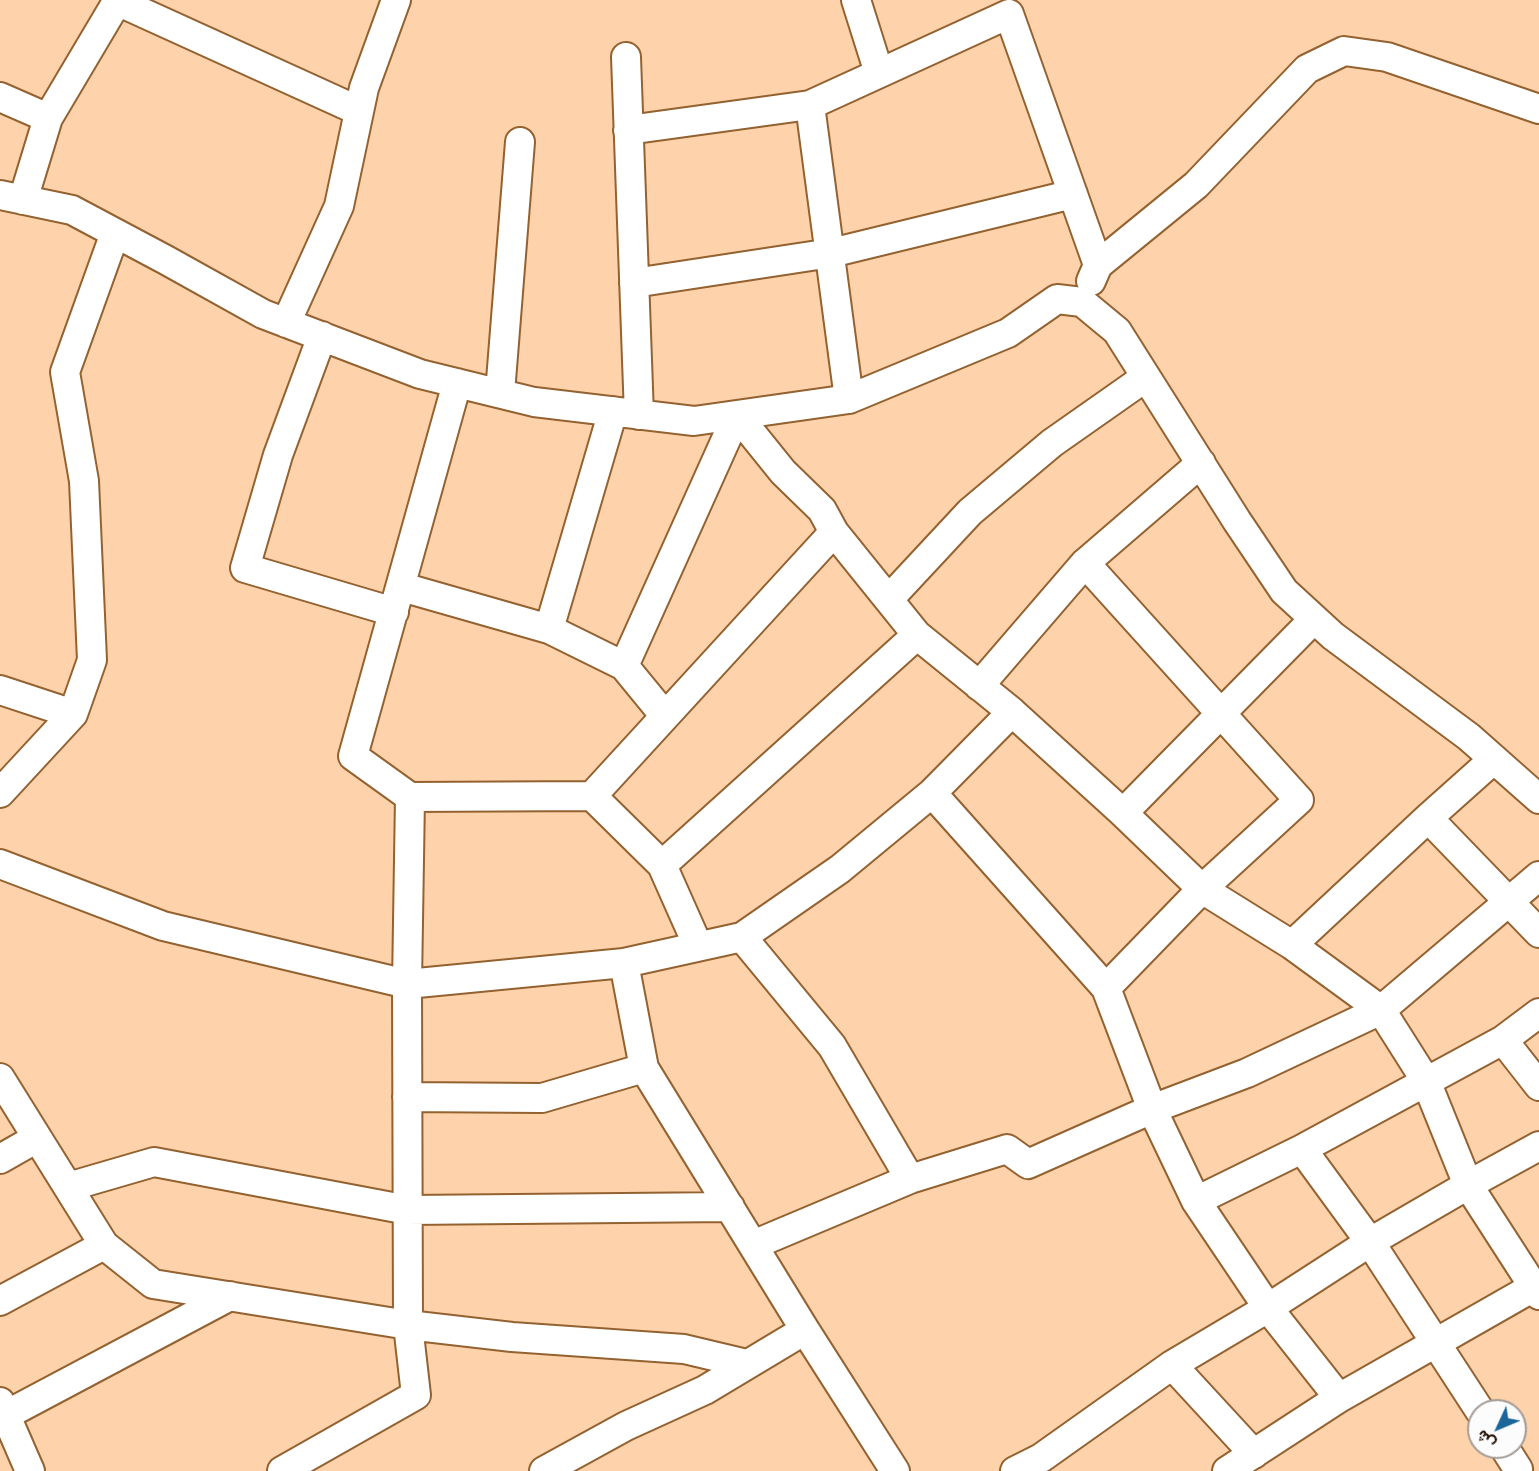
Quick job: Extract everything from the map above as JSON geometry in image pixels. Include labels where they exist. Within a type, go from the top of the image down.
[{"type":"street","points":[[285,323],[339,207],[364,88],[396,0]]},
{"type":"street","points":[[856,0],[879,73]]},
{"type":"street","points":[[359,111],[117,1],[48,118],[12,197],[72,210],[263,314],[420,374],[534,402],[694,421],[849,399],[1008,333],[1057,299],[1082,302],[1116,331],[1284,591],[1333,636],[1469,737],[1539,799]]},
{"type":"street","points":[[628,130],[810,105],[1009,14],[1098,265]]},
{"type":"street","points":[[1082,302],[1098,265],[1196,185],[1307,69],[1344,51],[1387,57],[1539,110]]},
{"type":"street","points":[[549,629],[626,413],[634,283],[626,57]]},
{"type":"street","points":[[0,97],[48,118]]},
{"type":"street","points":[[810,105],[849,399]]},
{"type":"street","points":[[500,393],[520,142]]},
{"type":"street","points":[[634,283],[831,253],[1073,194]]},
{"type":"street","points":[[0,793],[73,714],[92,660],[84,481],[65,372],[115,233]]},
{"type":"street","points":[[322,336],[278,455],[245,568],[549,629],[624,666],[665,716]]},
{"type":"street","points":[[889,599],[970,512],[1052,443],[1146,377]]},
{"type":"street","points":[[458,383],[353,756],[410,797],[592,796],[662,866],[698,946]]},
{"type":"street","points":[[737,414],[783,472],[822,510],[834,532],[917,635],[1012,712],[1202,889],[1292,945],[1381,1010],[1426,1081],[1468,1185],[1537,1289],[1436,1342],[1339,1398],[1239,1466],[1172,1365]]},
{"type":"street","points":[[624,666],[737,414]]},
{"type":"street","points":[[979,686],[1085,563],[1201,463]]},
{"type":"street","points":[[592,796],[834,532]]},
{"type":"street","points":[[1085,563],[1299,800],[1202,889],[1106,988]]},
{"type":"street","points":[[1123,813],[1314,619]]},
{"type":"street","points":[[662,866],[917,635]]},
{"type":"street","points":[[0,690],[73,714]]},
{"type":"street","points":[[0,864],[163,926],[407,984],[624,963],[742,937],[840,869],[932,793],[1012,712]]},
{"type":"street","points":[[1292,945],[1494,759]]},
{"type":"street","points":[[932,793],[1106,988],[1152,1109],[1196,1200],[1268,1308],[1339,1398]]},
{"type":"street","points":[[282,1471],[416,1395],[408,1325],[407,984],[410,797]]},
{"type":"street","points":[[1428,818],[1539,933]]},
{"type":"street","points":[[753,1245],[910,1179],[1008,1149],[1028,1164],[1152,1109],[1247,1073],[1381,1010],[1510,903],[1539,876]]},
{"type":"street","points":[[742,937],[832,1047],[910,1179]]},
{"type":"street","points":[[624,963],[644,1068],[805,1330],[895,1471]]},
{"type":"street","points":[[1196,1200],[1302,1149],[1503,1040],[1539,1014]]},
{"type":"street","points":[[1503,1040],[1539,1086]]},
{"type":"street","points":[[407,1097],[542,1098],[644,1068]]},
{"type":"street","points":[[0,1078],[104,1245],[153,1284],[408,1325],[512,1337],[684,1349],[747,1364]]},
{"type":"street","points":[[0,1159],[37,1138]]},
{"type":"street","points":[[1015,1471],[1041,1458],[1172,1365],[1268,1308],[1370,1242],[1539,1146]]},
{"type":"street","points":[[1302,1149],[1370,1242],[1472,1399]]},
{"type":"street","points":[[68,1187],[154,1162],[408,1210],[730,1207]]},
{"type":"street","points":[[0,1301],[104,1245]]},
{"type":"street","points":[[30,1471],[3,1409],[230,1296]]},
{"type":"street","points":[[544,1471],[626,1426],[705,1390],[805,1330]]}]
